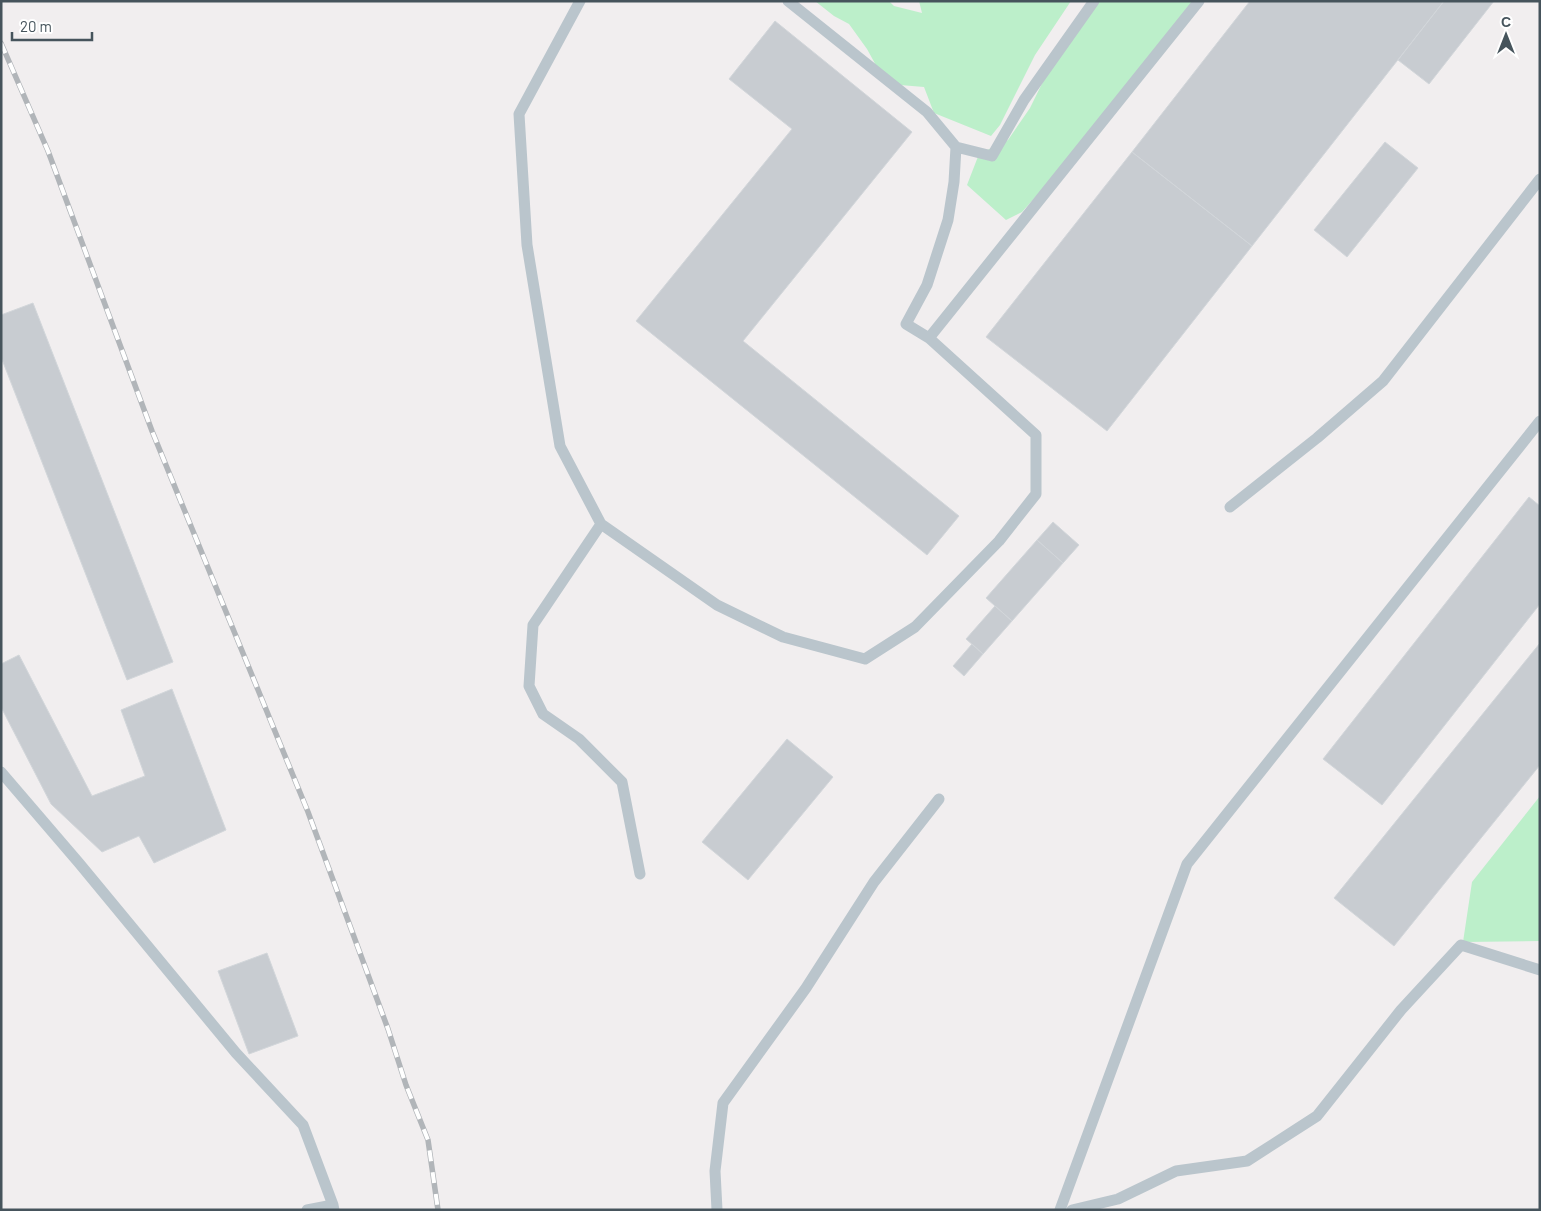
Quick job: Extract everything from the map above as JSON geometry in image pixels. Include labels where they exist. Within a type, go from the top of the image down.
[{"type":"lane","points":[[580,1],[518,114],[527,245],[560,446],[601,524],[717,605],[784,637],[865,659],[914,627],[999,541],[1036,494],[1036,435],[929,338],[906,324],[927,285],[948,220],[954,182],[956,147]]},
{"type":"lane","points":[[788,1],[927,112],[956,147],[992,156],[1024,100],[1094,1]]},
{"type":"lane","points":[[929,338],[1199,1]]},
{"type":"lane","points":[[1230,507],[1317,438],[1383,381],[1540,179]]},
{"type":"lane","points":[[1060,1210],[1187,864],[1540,422]]},
{"type":"lane","points":[[601,524],[533,626],[529,686],[543,714],[579,739],[622,782],[640,874]]},
{"type":"lane","points":[[1,772],[80,863],[236,1053],[303,1125],[334,1207],[307,1210]]},
{"type":"lane","points":[[717,1210],[715,1171],[722,1103],[806,988],[874,882],[939,799]]},
{"type":"lane","points":[[1072,1210],[1118,1199],[1176,1171],[1246,1161],[1317,1116],[1400,1010],[1461,945],[1540,970]]},
{"type":"green space","points":[[815,1],[889,1],[894,6],[922,13],[919,1],[1071,1],[1035,55],[1000,125],[991,136],[934,113],[924,87],[900,85],[878,69],[867,49],[849,24],[834,16]]},
{"type":"green space","points":[[1092,1],[1197,1],[1063,166],[1022,212],[1006,220],[967,185],[979,154],[1008,140],[1030,108],[1059,49]]},
{"type":"green space","points":[[1540,796],[1540,941],[1463,942],[1472,882]]},
{"type":"building","points":[[1250,1],[1444,1],[1252,246],[1132,152]]},
{"type":"building","points":[[1444,1],[1494,1],[1429,84],[1398,60]]},
{"type":"building","points":[[775,21],[912,132],[743,341],[959,516],[927,555],[636,321],[792,129],[729,79]]},
{"type":"building","points":[[1385,142],[1418,168],[1347,257],[1314,230]]},
{"type":"building","points":[[1132,152],[1252,246],[1107,431],[986,337]]},
{"type":"building","points":[[33,303],[173,662],[127,680],[1,357],[1,315]]},
{"type":"building","points":[[1529,497],[1540,506],[1540,604],[1382,805],[1323,759]]},
{"type":"building","points":[[1053,522],[1079,545],[1063,563],[1037,540]]},
{"type":"building","points":[[1037,540],[1063,563],[1012,621],[986,598]]},
{"type":"building","points":[[995,606],[1012,621],[983,654],[966,639]]},
{"type":"building","points":[[1540,643],[1540,765],[1394,946],[1334,898]]},
{"type":"building","points":[[972,644],[983,654],[964,676],[953,666]]},
{"type":"building","points":[[19,655],[92,796],[145,776],[121,710],[172,689],[226,830],[154,863],[139,836],[102,852],[51,804],[1,707],[1,664]]},
{"type":"building","points":[[787,739],[833,777],[748,880],[702,842]]},
{"type":"building","points":[[267,953],[298,1036],[249,1054],[218,971]]},
{"type":"railway","points":[[1,43],[48,151],[152,431],[308,812],[388,1029],[406,1085],[428,1140],[438,1210]]}]
